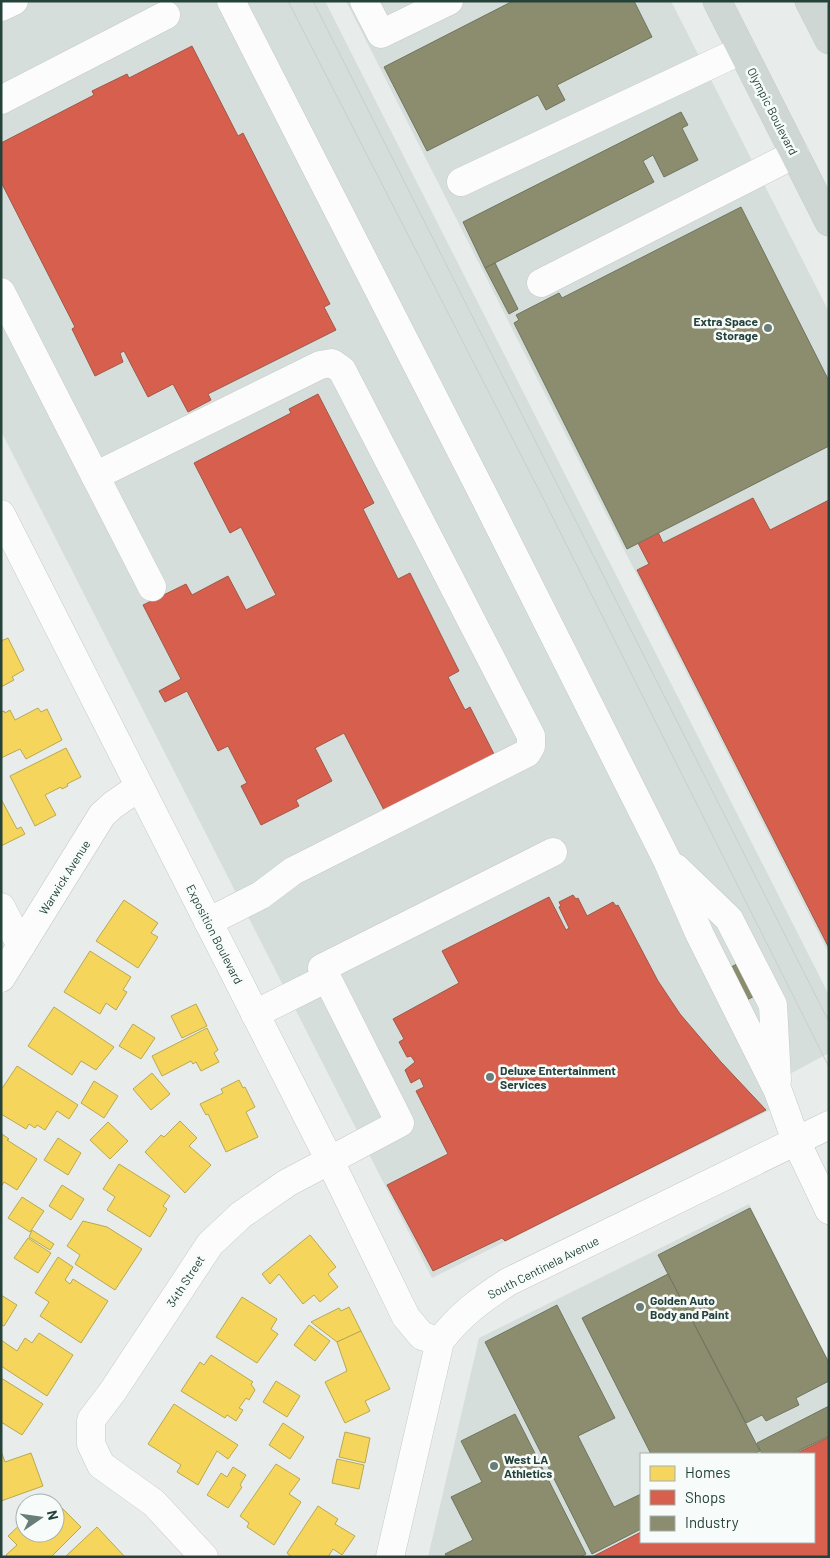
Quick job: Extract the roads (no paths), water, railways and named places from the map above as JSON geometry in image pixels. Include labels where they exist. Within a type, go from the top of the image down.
[{"type":"main road","name":"Olympic Boulevard","points":[[717,1],[829,222]]},
{"type":"main road","points":[[809,1],[829,40]]},
{"type":"street","points":[[1,7],[14,1]]},
{"type":"street","points":[[230,1],[486,500],[667,860],[729,919],[773,1005],[778,1091],[796,1140],[829,1210]]},
{"type":"street","points":[[364,1],[381,34],[444,2]]},
{"type":"street","points":[[1,100],[166,15]]},
{"type":"street","points":[[462,182],[742,50]]},
{"type":"street","points":[[541,283],[795,154]]},
{"type":"street","points":[[1,292],[152,587]]},
{"type":"street","points":[[95,476],[320,365],[332,363],[342,370],[532,736],[531,746],[527,753],[293,871],[261,895],[208,922]]},
{"type":"street","name":"Exposition Boulevard","points":[[1,514],[330,1160],[406,1317],[422,1336],[440,1341]]},
{"type":"street","name":"Warwick Avenue","points":[[1,978],[102,816],[113,805],[139,787]]},
{"type":"street","points":[[255,1014],[327,978],[322,968],[554,852]]},
{"type":"street","points":[[1,907],[22,946]]},
{"type":"street","name":"34th Street","points":[[204,1557],[154,1503],[101,1466],[91,1444],[91,1420],[113,1391],[210,1244],[249,1209],[287,1183],[400,1123],[327,978]]},
{"type":"street","name":"South Centinela Avenue","points":[[390,1557],[440,1341],[458,1318],[508,1282],[829,1124]]},
{"type":"tram line","points":[[288,1],[543,498],[829,1067]]},
{"type":"tram line","points":[[313,1],[829,1022]]},
{"type":"place","name":"Extra Space Storage","points":[[768,328]]},
{"type":"place","name":"Deluxe Entertainment Services","points":[[490,1077]]},
{"type":"place","name":"Golden Auto Body and Paint","points":[[640,1307]]},
{"type":"place","name":"West LA Athletics","points":[[494,1466]]}]
